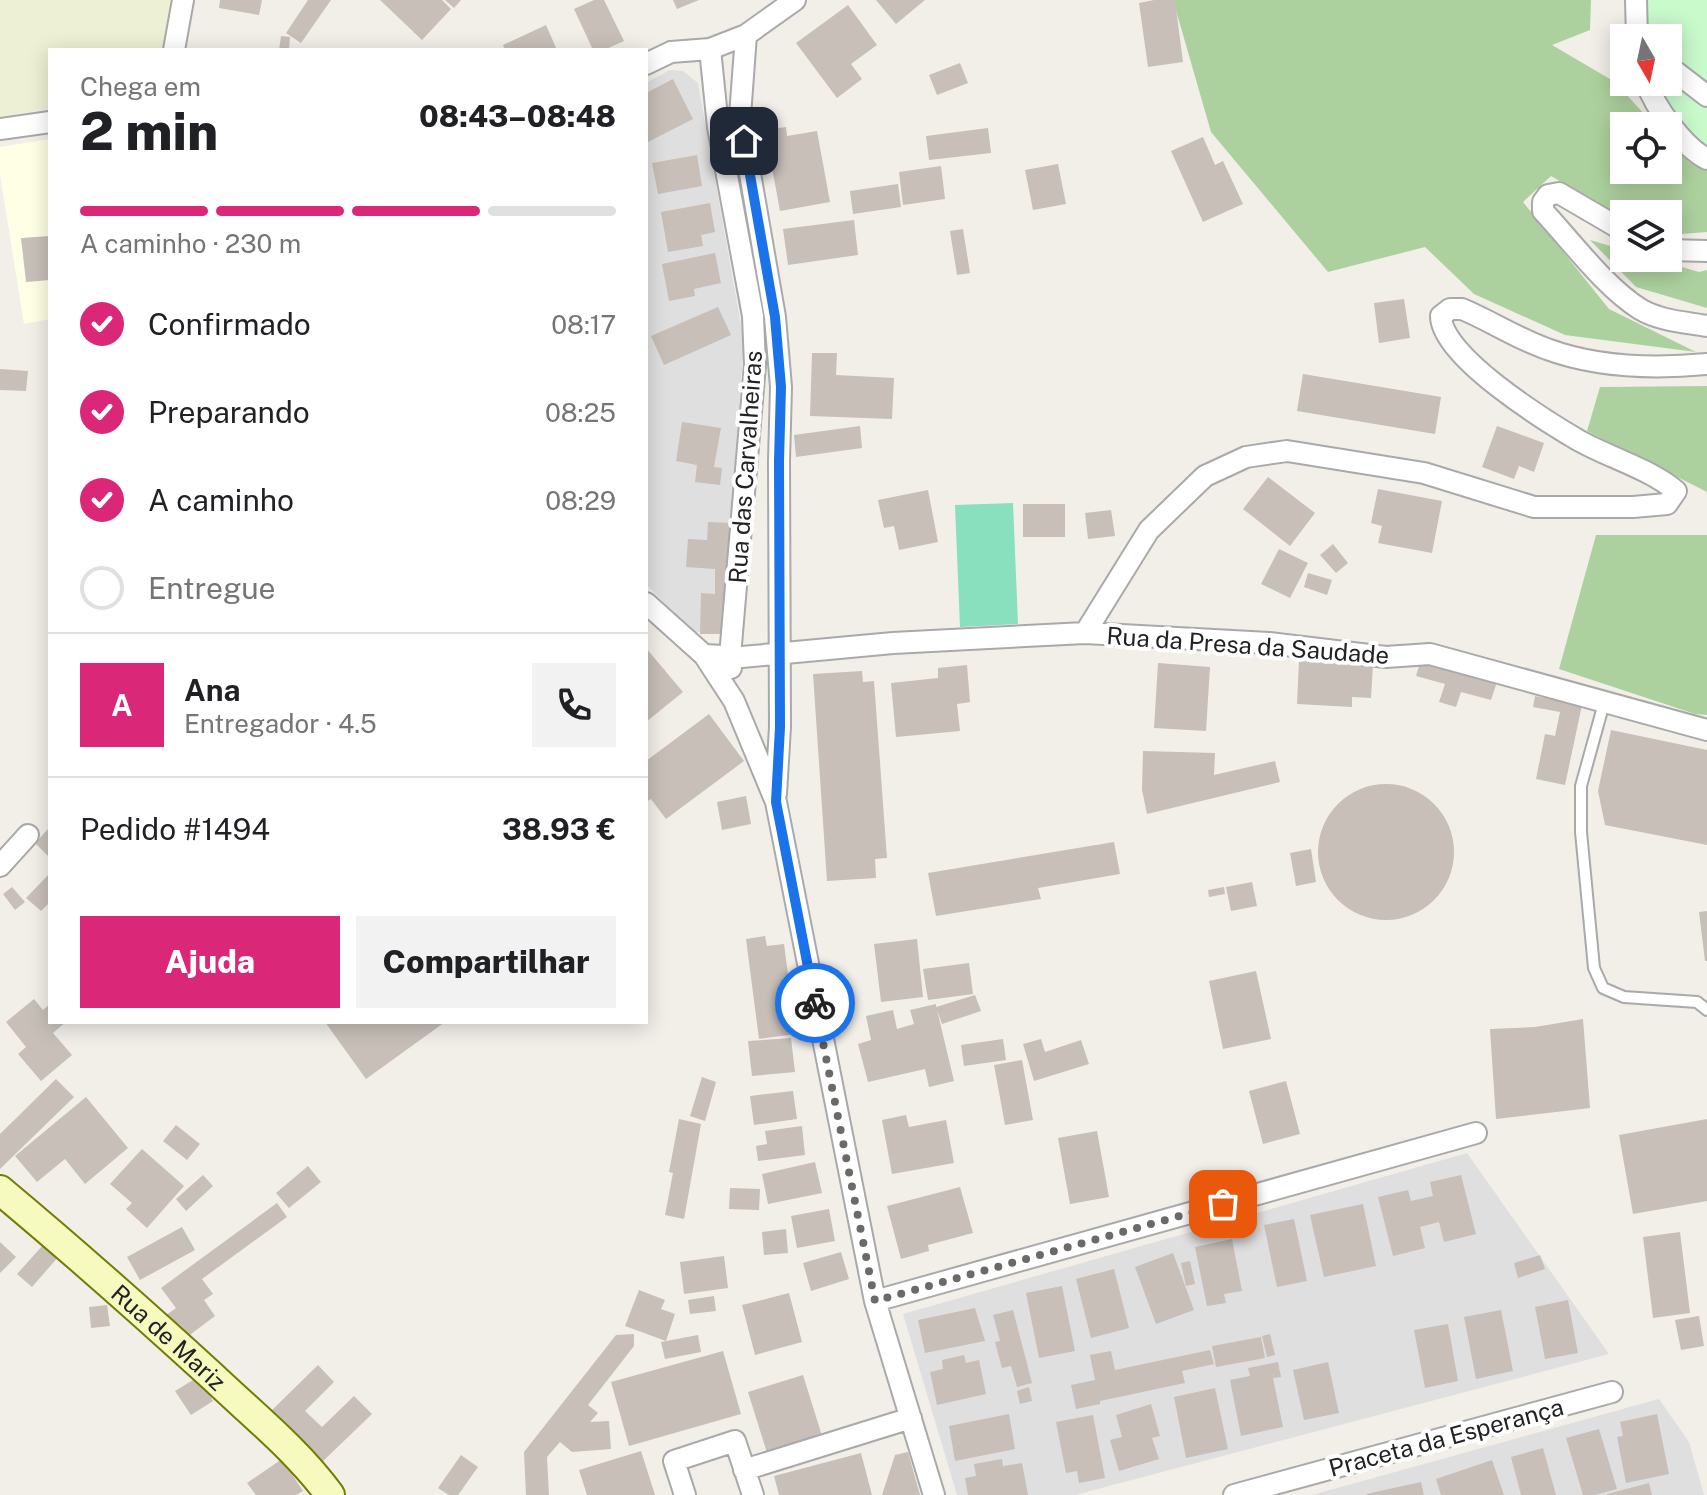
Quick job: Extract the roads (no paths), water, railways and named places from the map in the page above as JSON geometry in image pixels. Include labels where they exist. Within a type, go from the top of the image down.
[{"type":"main road","name":"Rua de Mariz","points":[[0,1190],[102,1275],[227,1390],[309,1467],[330,1495]]},
{"type":"street","points":[[174,48],[183,0]]},
{"type":"street","points":[[648,63],[671,52],[710,49],[746,35],[795,0]]},
{"type":"street","points":[[1636,0],[1637,24]]},
{"type":"street","name":"Rua das Carvalheiras","points":[[746,35],[740,116],[775,317],[781,387],[780,727],[776,802]]},
{"type":"street","name":"Rua das Carvalheiras","points":[[710,49],[718,127],[753,316],[755,365],[730,656],[734,701]]},
{"type":"street","points":[[1682,77],[1707,96]]},
{"type":"street","points":[[1652,96],[1671,125],[1707,159]]},
{"type":"street","points":[[0,129],[48,122]]},
{"type":"street","points":[[1610,223],[1559,193],[1548,195],[1543,202],[1543,211],[1611,285],[1641,309],[1669,320],[1707,326]]},
{"type":"street","points":[[1682,250],[1707,251]]},
{"type":"street","points":[[746,279],[767,275]]},
{"type":"street","points":[[1085,633],[1149,530],[1205,476],[1246,457],[1287,451],[1424,473],[1534,507],[1667,504],[1676,491],[1659,477],[1627,465],[1577,439],[1468,363],[1441,327],[1441,316],[1450,309],[1462,309],[1545,349],[1578,358],[1633,367],[1707,364]]},
{"type":"street","points":[[648,605],[704,655],[734,701],[776,802],[875,1301],[934,1495]]},
{"type":"street","name":"Rua da Presa da Saudade","points":[[704,655],[779,654],[893,643],[1085,633],[1269,643],[1386,657],[1430,654],[1707,730]]},
{"type":"street","points":[[0,866],[28,835]]},
{"type":"street","points":[[875,1301],[1476,1133]]},
{"type":"street","name":"Praceta da Esperança","points":[[1234,1495],[1612,1392]]},
{"type":"street","points":[[744,1470],[911,1418]]},
{"type":"street","points":[[685,1495],[674,1461],[735,1441],[753,1495]]},
{"type":"lane","points":[[1604,703],[1581,786],[1581,832],[1594,968],[1603,988],[1624,997],[1697,1002],[1707,1010]]}]
